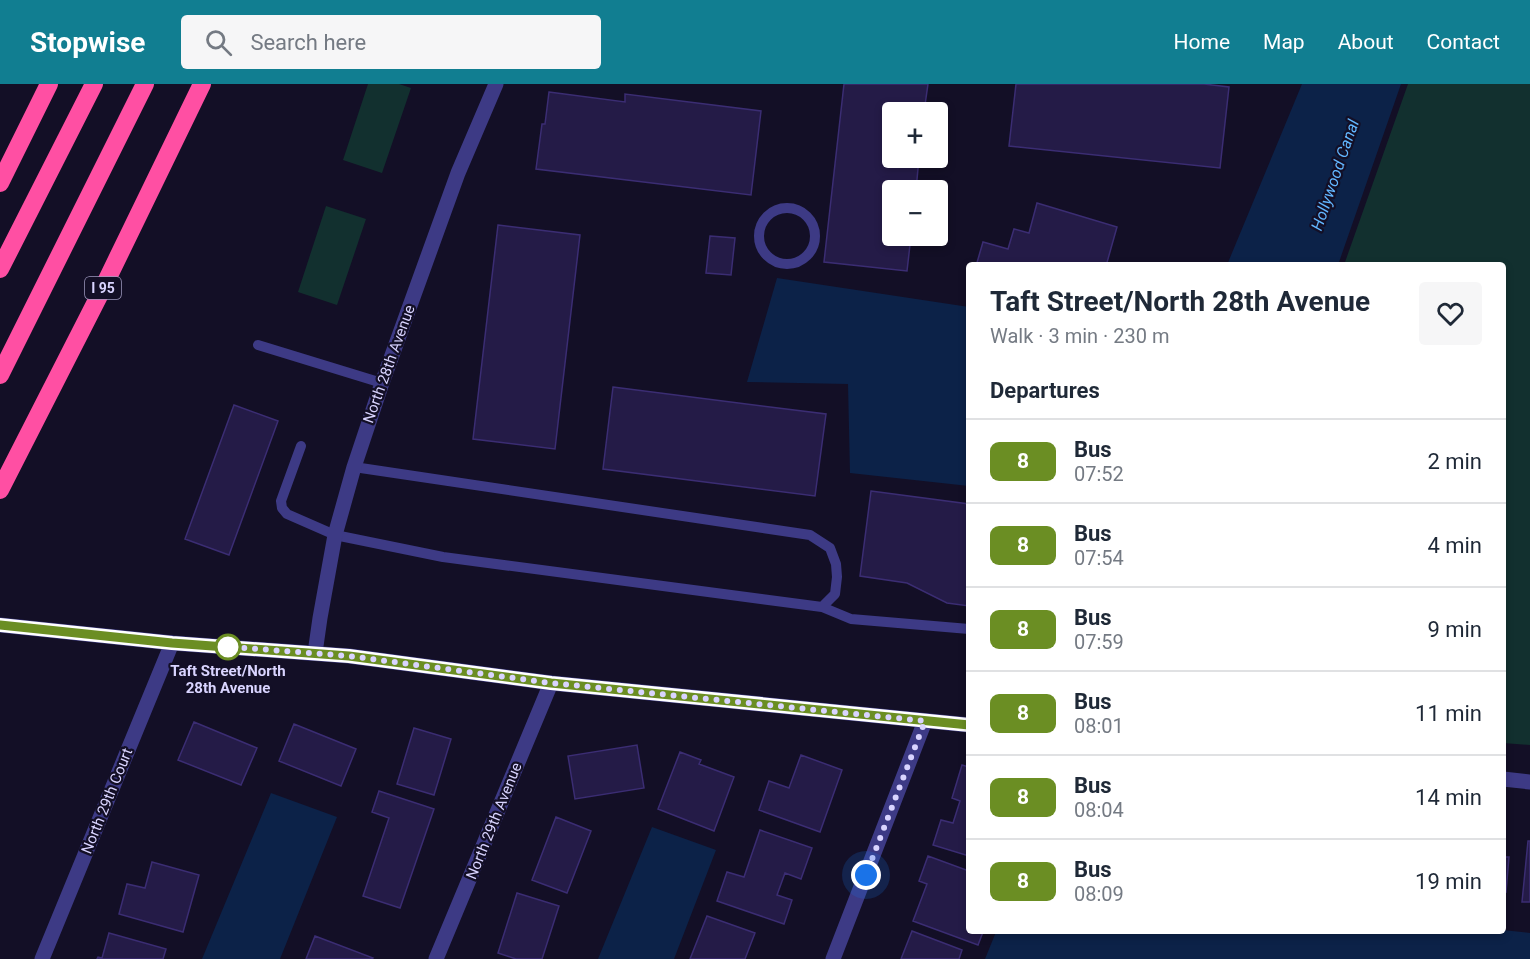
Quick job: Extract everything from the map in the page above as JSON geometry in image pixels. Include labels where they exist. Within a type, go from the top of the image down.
[{"type":"highway","points":[[0,183],[50,84]]},
{"type":"highway","points":[[0,269],[94,84]]},
{"type":"highway","points":[[0,375],[145,84]]},
{"type":"highway","name":"I 95","points":[[0,490],[102,290],[201,84]]},
{"type":"street","name":"North 28th Avenue","points":[[315,653],[335,535],[354,467],[458,173],[496,84]]},
{"type":"street","points":[[0,625],[172,643],[349,656],[551,683],[966,725]]},
{"type":"street","name":"North 29th Court","points":[[42,959],[172,643]]},
{"type":"street","name":"North 29th Avenue","points":[[436,959],[551,683]]},
{"type":"street","points":[[833,959],[925,721]]},
{"type":"street","points":[[1506,779],[1530,782]]},
{"type":"lane","points":[[778,209],[796,210],[810,221],[815,239],[813,248],[800,261],[782,264],[766,255],[761,248],[759,229],[763,220],[778,209]]},
{"type":"lane","points":[[258,345],[382,383]]},
{"type":"lane","points":[[301,446],[281,501],[282,508],[296,519],[335,535],[442,557],[822,607],[851,618],[966,629]]},
{"type":"lane","points":[[354,467],[810,535],[830,548],[836,564],[835,594],[822,607]]},
{"type":"green space","points":[[368,84],[399,84],[411,88],[382,173],[343,160]]},
{"type":"green space","points":[[1408,84],[1530,84],[1530,745],[1506,743],[1506,262],[1345,262]]},
{"type":"green space","points":[[326,206],[366,219],[337,305],[298,292]]},
{"type":"water","name":"Hollywood Canal","points":[[1302,84],[1401,84],[1339,262],[1228,262]]},
{"type":"water","points":[[777,278],[966,307],[966,486],[850,473],[848,384],[747,382]]},
{"type":"water","points":[[271,793],[337,817],[280,959],[202,959]]},
{"type":"water","points":[[652,827],[716,850],[674,959],[598,959]]},
{"type":"water","points":[[1506,930],[1530,933],[1530,959],[985,959],[995,934],[1506,934]]},
{"type":"building","points":[[844,84],[928,84],[925,102],[882,102],[882,168],[918,168],[917,180],[882,180],[882,246],[910,246],[907,271],[824,262]]},
{"type":"building","points":[[1016,84],[1204,84],[1229,87],[1220,168],[1009,146]]},
{"type":"building","points":[[549,92],[625,102],[625,94],[761,111],[751,195],[536,169]]},
{"type":"building","points":[[1037,203],[1117,227],[1107,262],[977,262],[983,242],[1008,249],[1014,229],[1029,233]]},
{"type":"building","points":[[498,225],[580,235],[555,449],[473,439]]},
{"type":"building","points":[[710,236],[735,238],[731,275],[706,273]]},
{"type":"building","points":[[613,387],[826,414],[815,496],[603,469]]},
{"type":"building","points":[[234,405],[278,421],[229,555],[185,539]]},
{"type":"building","points":[[871,491],[966,504],[966,606],[947,603],[907,583],[860,576]]},
{"type":"building","points":[[194,722],[257,748],[241,785],[178,760]]},
{"type":"building","points":[[294,724],[356,749],[341,786],[279,761]]},
{"type":"building","points":[[414,728],[451,739],[434,795],[397,784]]},
{"type":"building","points":[[637,745],[644,788],[575,799],[568,756]]},
{"type":"building","points":[[680,752],[701,760],[699,764],[734,777],[714,831],[658,809]]},
{"type":"building","points":[[801,755],[842,770],[820,832],[759,810],[769,781],[789,788]]},
{"type":"building","points":[[962,765],[966,766],[966,855],[933,845],[941,820],[953,823],[960,801],[952,798]]},
{"type":"building","points":[[379,791],[434,809],[400,908],[363,896],[389,818],[372,812]]},
{"type":"building","points":[[556,817],[591,831],[567,893],[532,880]]},
{"type":"building","points":[[760,830],[812,848],[801,879],[785,873],[777,895],[792,900],[784,924],[717,901],[727,872],[744,877]]},
{"type":"building","points":[[1528,841],[1530,841],[1530,902],[1522,902]]},
{"type":"building","points":[[928,856],[966,870],[966,934],[982,934],[978,945],[913,921],[927,884],[919,881]]},
{"type":"building","points":[[1506,857],[1509,857],[1506,892]]},
{"type":"building","points":[[152,862],[199,875],[183,932],[119,914],[127,884],[145,888]]},
{"type":"building","points":[[517,893],[559,906],[542,959],[516,959],[498,953]]},
{"type":"building","points":[[707,916],[755,933],[745,959],[690,959]]},
{"type":"building","points":[[912,931],[962,950],[959,959],[901,959]]},
{"type":"building","points":[[109,933],[166,949],[163,959],[97,959],[102,958]]},
{"type":"building","points":[[315,936],[373,958],[306,959]]},
{"type":"bus line","name":"8","points":[[0,625],[172,643],[349,656],[551,683],[966,725]]},
{"type":"place","name":"Taft Street/North 28th Avenue","points":[[228,647]]},
{"type":"route","points":[[228,647],[220,646],[349,656],[551,683],[925,721],[866,875]]}]
